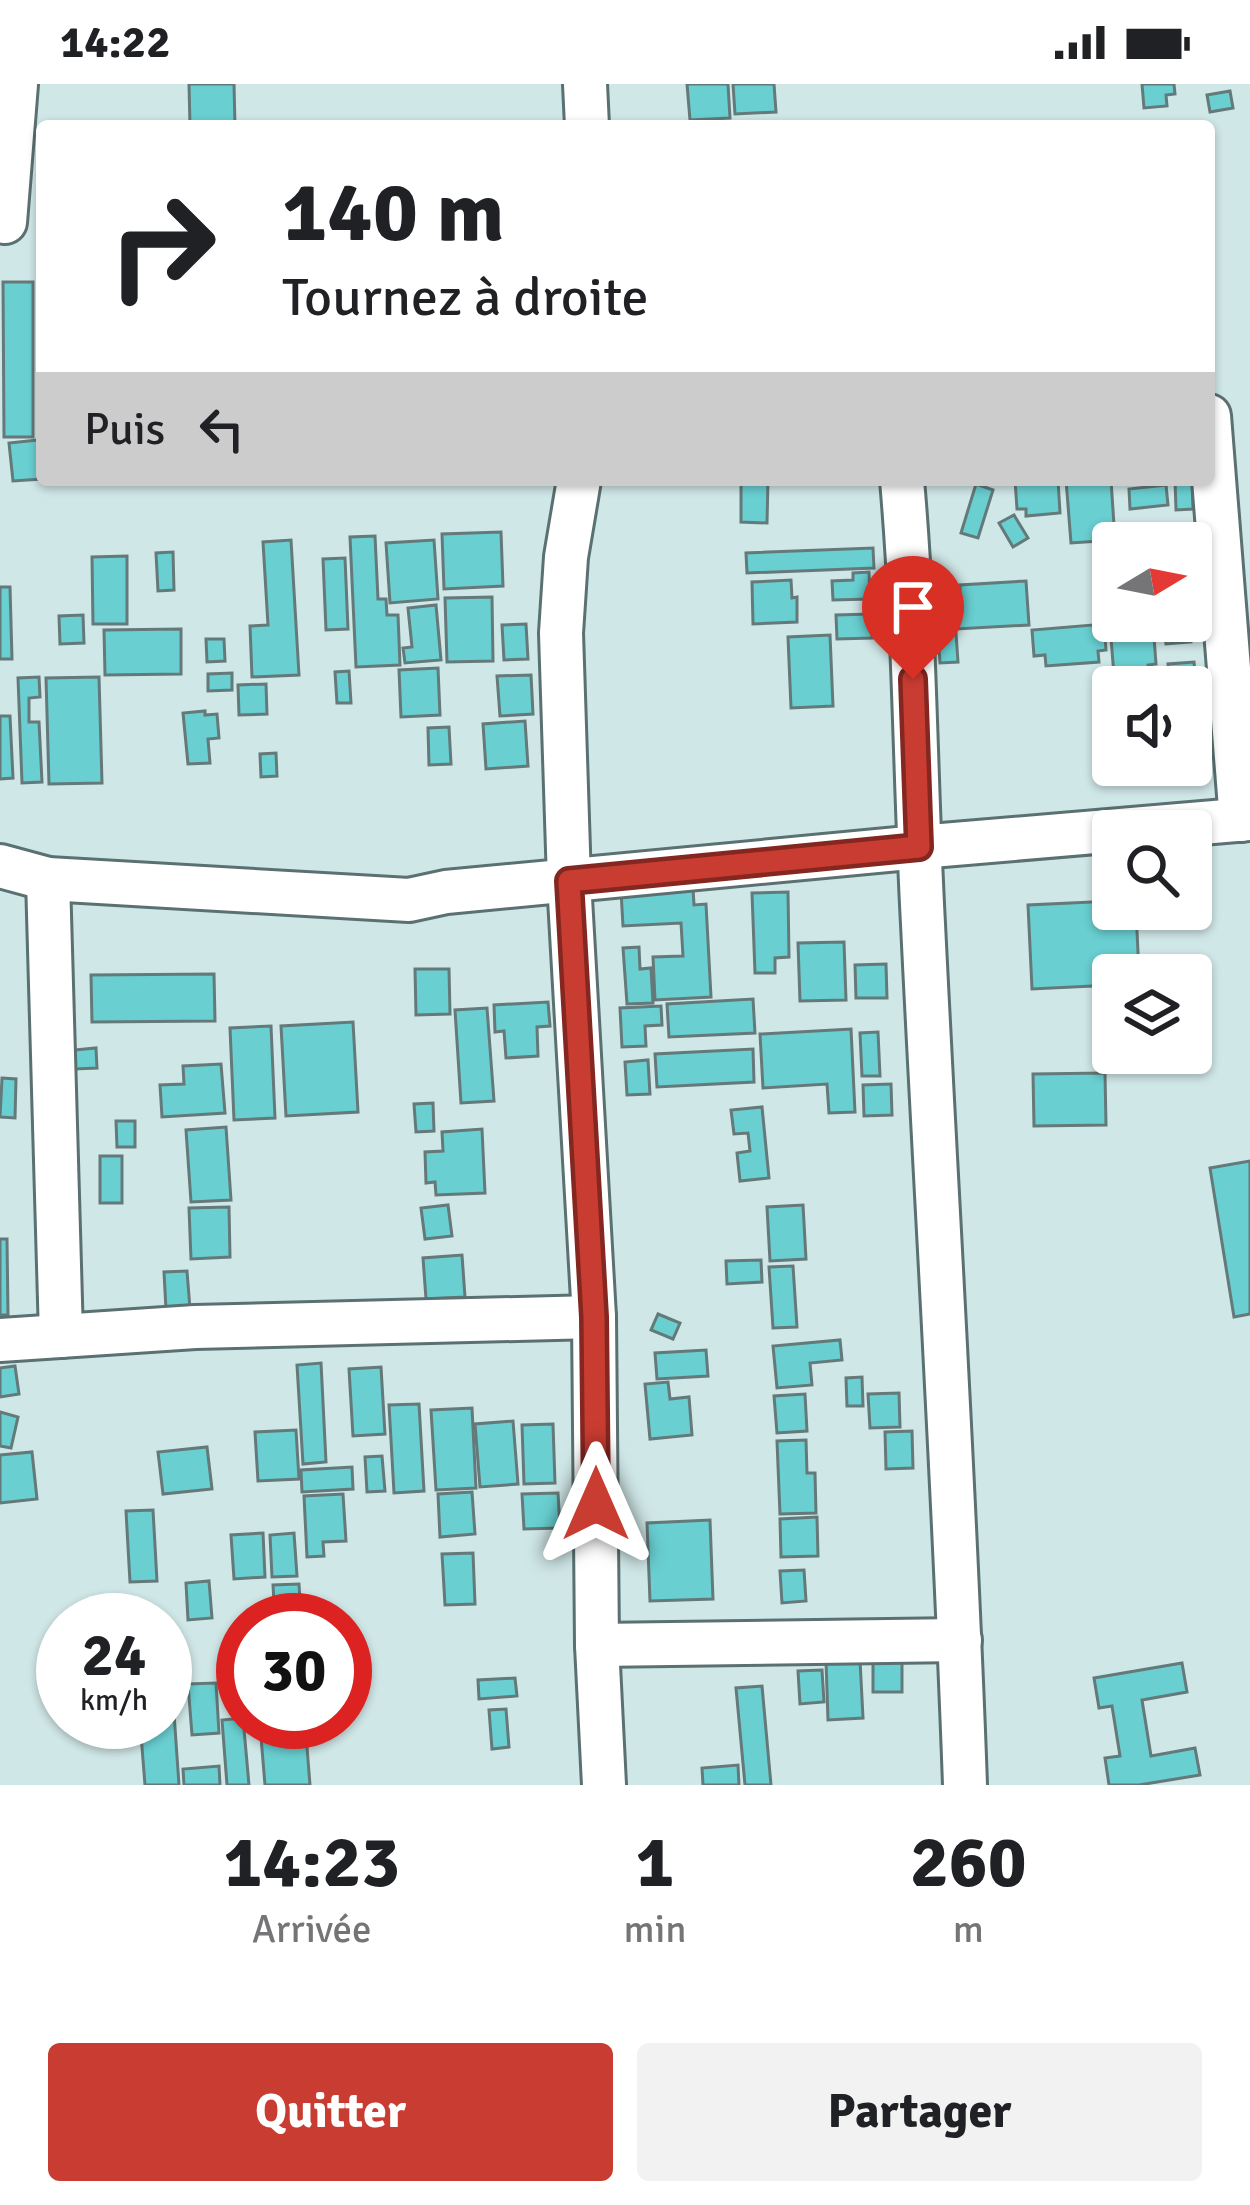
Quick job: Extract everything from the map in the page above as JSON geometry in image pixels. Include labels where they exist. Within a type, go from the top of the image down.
[{"type":"street","points":[[4,222],[16,84]]},
{"type":"street","points":[[585,84],[587,120]]},
{"type":"street","points":[[0,866],[48,878],[409,900],[446,892],[1246,819],[1215,481]]},
{"type":"street","points":[[578,486],[566,557],[561,633],[569,881],[594,1317],[597,1645],[604,1785]]},
{"type":"street","points":[[903,486],[965,1785]]},
{"type":"street","points":[[48,878],[61,1336]]},
{"type":"street","points":[[0,1340],[195,1327],[594,1317]]},
{"type":"street","points":[[597,1645],[960,1640]]},
{"type":"building","points":[[189,84],[234,84],[235,120],[190,120]]},
{"type":"building","points":[[687,84],[728,84],[730,118],[690,120]]},
{"type":"building","points":[[733,84],[774,84],[776,112],[735,114]]},
{"type":"building","points":[[1142,84],[1174,84],[1175,94],[1166,95],[1167,106],[1144,108]]},
{"type":"building","points":[[1230,91],[1233,108],[1210,112],[1207,95]]},
{"type":"building","points":[[3,282],[33,282],[33,437],[4,437]]},
{"type":"building","points":[[36,440],[36,479],[13,481],[9,443]]},
{"type":"building","points":[[741,486],[768,486],[767,523],[741,522]]},
{"type":"building","points":[[975,486],[993,490],[978,538],[961,533]]},
{"type":"building","points":[[1015,486],[1058,486],[1060,513],[1026,516],[1026,509],[1017,509]]},
{"type":"building","points":[[1066,486],[1111,486],[1114,522],[1092,522],[1092,542],[1071,543]]},
{"type":"building","points":[[1166,486],[1168,505],[1130,509],[1129,489]]},
{"type":"building","points":[[1175,486],[1192,486],[1193,509],[1176,510]]},
{"type":"building","points":[[1014,515],[1028,538],[1013,547],[999,523]]},
{"type":"building","points":[[501,532],[503,586],[444,589],[442,534]]},
{"type":"building","points":[[375,536],[378,599],[386,599],[387,615],[398,615],[400,665],[356,667],[350,537]]},
{"type":"building","points":[[291,540],[299,675],[252,677],[250,626],[268,625],[263,542]]},
{"type":"building","points":[[434,540],[438,599],[390,603],[386,543]]},
{"type":"building","points":[[873,548],[874,568],[747,573],[746,553]]},
{"type":"building","points":[[173,552],[174,590],[158,591],[156,553]]},
{"type":"building","points":[[127,556],[127,624],[93,624],[92,557]]},
{"type":"building","points":[[345,558],[348,629],[326,630],[323,559]]},
{"type":"building","points":[[869,572],[870,599],[833,600],[832,581],[853,580],[853,573]]},
{"type":"building","points":[[791,580],[797,622],[753,624],[752,582]]},
{"type":"building","points":[[1026,581],[1029,625],[939,630],[937,595],[960,593],[960,585]]},
{"type":"building","points":[[0,587],[10,587],[12,659],[0,659]]},
{"type":"building","points":[[492,597],[493,661],[447,662],[445,598]]},
{"type":"building","points":[[436,605],[441,660],[405,663],[403,648],[412,647],[408,608]]},
{"type":"building","points":[[871,614],[872,638],[837,639],[836,615]]},
{"type":"building","points":[[83,615],[84,643],[60,644],[59,616]]},
{"type":"building","points":[[526,624],[528,659],[504,660],[502,625]]},
{"type":"building","points":[[1092,625],[1092,642],[1105,642],[1106,650],[1098,651],[1099,662],[1046,666],[1045,655],[1034,656],[1032,630]]},
{"type":"building","points":[[181,629],[181,674],[105,675],[104,630]]},
{"type":"building","points":[[956,633],[958,662],[940,663],[938,634]]},
{"type":"building","points":[[830,635],[833,706],[791,708],[788,637]]},
{"type":"building","points":[[206,639],[224,639],[225,661],[207,662]]},
{"type":"building","points":[[1111,642],[1154,642],[1156,664],[1113,666]]},
{"type":"building","points":[[438,668],[440,715],[401,717],[399,670]]},
{"type":"building","points":[[349,671],[351,703],[337,703],[335,672]]},
{"type":"building","points":[[232,673],[232,690],[208,691],[208,674]]},
{"type":"building","points":[[531,675],[533,714],[500,716],[497,676]]},
{"type":"building","points":[[39,677],[40,697],[29,698],[29,722],[39,722],[42,782],[22,783],[18,678]]},
{"type":"building","points":[[99,677],[102,783],[49,784],[46,678]]},
{"type":"building","points":[[266,684],[267,714],[239,715],[238,685]]},
{"type":"building","points":[[205,711],[205,715],[217,714],[219,738],[208,739],[210,763],[188,764],[183,713]]},
{"type":"building","points":[[0,716],[10,716],[13,778],[0,779]]},
{"type":"building","points":[[525,721],[528,766],[486,769],[483,724]]},
{"type":"building","points":[[449,727],[451,764],[429,765],[428,728]]},
{"type":"building","points":[[276,753],[277,776],[261,777],[260,754]]},
{"type":"building","points":[[693,888],[694,905],[706,904],[711,997],[655,1000],[653,957],[683,956],[681,923],[623,926],[621,891]]},
{"type":"building","points":[[788,892],[789,957],[775,958],[775,973],[755,973],[752,893]]},
{"type":"building","points":[[1092,902],[1092,930],[1137,930],[1138,954],[1092,954],[1092,986],[1032,989],[1028,905]]},
{"type":"building","points":[[844,942],[846,1000],[800,1001],[798,943]]},
{"type":"building","points":[[639,947],[640,969],[651,968],[653,1003],[627,1004],[623,948]]},
{"type":"building","points":[[886,964],[887,998],[856,998],[855,965]]},
{"type":"building","points":[[415,969],[449,969],[450,1014],[416,1015]]},
{"type":"building","points":[[214,974],[215,1021],[92,1022],[91,975]]},
{"type":"building","points":[[753,999],[755,1033],[669,1037],[667,1004]]},
{"type":"building","points":[[548,1002],[550,1026],[537,1027],[538,1056],[506,1058],[504,1031],[495,1032],[494,1005]]},
{"type":"building","points":[[661,1006],[662,1025],[645,1026],[646,1046],[622,1047],[620,1008]]},
{"type":"building","points":[[487,1008],[494,1101],[461,1103],[455,1010]]},
{"type":"building","points":[[353,1022],[358,1112],[286,1116],[281,1026]]},
{"type":"building","points":[[271,1026],[275,1118],[234,1120],[230,1028]]},
{"type":"building","points":[[851,1029],[855,1112],[829,1113],[827,1084],[763,1088],[760,1034]]},
{"type":"building","points":[[878,1032],[880,1076],[862,1076],[860,1033]]},
{"type":"building","points":[[96,1048],[97,1068],[75,1069],[74,1050]]},
{"type":"building","points":[[753,1049],[754,1082],[657,1087],[655,1054]]},
{"type":"building","points":[[648,1060],[650,1094],[627,1095],[625,1062]]},
{"type":"building","points":[[221,1064],[225,1113],[162,1117],[160,1085],[184,1084],[183,1066]]},
{"type":"building","points":[[1033,1074],[1105,1074],[1106,1125],[1034,1126]]},
{"type":"building","points":[[2,1078],[16,1079],[15,1118],[0,1117]]},
{"type":"building","points":[[891,1084],[892,1115],[864,1116],[863,1085]]},
{"type":"building","points":[[433,1103],[434,1131],[416,1132],[414,1104]]},
{"type":"building","points":[[762,1107],[769,1178],[740,1181],[737,1153],[750,1151],[748,1133],[734,1134],[731,1110]]},
{"type":"building","points":[[116,1121],[135,1121],[135,1147],[117,1147]]},
{"type":"building","points":[[226,1127],[231,1200],[191,1202],[186,1130]]},
{"type":"building","points":[[482,1129],[485,1193],[436,1195],[435,1182],[426,1183],[425,1152],[443,1151],[442,1132]]},
{"type":"building","points":[[100,1156],[122,1156],[122,1203],[100,1203]]},
{"type":"building","points":[[1250,1161],[1250,1314],[1234,1317],[1210,1168]]},
{"type":"building","points":[[448,1205],[452,1236],[425,1239],[421,1208]]},
{"type":"building","points":[[803,1205],[806,1259],[770,1261],[767,1207]]},
{"type":"building","points":[[229,1207],[230,1257],[191,1259],[189,1208]]},
{"type":"building","points":[[0,1239],[7,1239],[8,1315],[0,1315]]},
{"type":"building","points":[[462,1255],[465,1297],[426,1299],[423,1258]]},
{"type":"building","points":[[761,1260],[762,1282],[727,1284],[726,1261]]},
{"type":"building","points":[[793,1266],[797,1327],[773,1328],[769,1267]]},
{"type":"building","points":[[187,1271],[190,1309],[166,1310],[164,1272]]},
{"type":"building","points":[[658,1314],[680,1323],[673,1339],[651,1330]]},
{"type":"building","points":[[840,1340],[842,1360],[810,1363],[812,1385],[777,1388],[773,1346]]},
{"type":"building","points":[[706,1350],[708,1376],[657,1379],[655,1353]]},
{"type":"building","points":[[321,1363],[326,1462],[303,1464],[297,1365]]},
{"type":"building","points":[[15,1366],[19,1394],[0,1397],[0,1368]]},
{"type":"building","points":[[381,1367],[385,1434],[353,1436],[349,1369]]},
{"type":"building","points":[[862,1377],[863,1406],[847,1406],[846,1378]]},
{"type":"building","points":[[668,1382],[670,1399],[689,1397],[692,1435],[650,1439],[645,1384]]},
{"type":"building","points":[[899,1393],[900,1427],[870,1428],[868,1394]]},
{"type":"building","points":[[805,1394],[807,1431],[777,1433],[774,1396]]},
{"type":"building","points":[[419,1404],[424,1491],[394,1493],[389,1405]]},
{"type":"building","points":[[472,1408],[476,1488],[436,1490],[431,1410]]},
{"type":"building","points":[[0,1412],[18,1417],[11,1448],[0,1446]]},
{"type":"building","points":[[513,1421],[518,1484],[480,1487],[475,1424]]},
{"type":"building","points":[[553,1424],[555,1483],[524,1484],[522,1425]]},
{"type":"building","points":[[296,1430],[299,1479],[258,1481],[255,1432]]},
{"type":"building","points":[[912,1431],[913,1468],[886,1469],[885,1432]]},
{"type":"building","points":[[806,1440],[807,1473],[815,1473],[816,1513],[780,1514],[777,1441]]},
{"type":"building","points":[[207,1447],[212,1489],[163,1494],[158,1452]]},
{"type":"building","points":[[32,1452],[37,1499],[0,1503],[0,1455]]},
{"type":"building","points":[[382,1456],[385,1491],[367,1492],[365,1457]]},
{"type":"building","points":[[352,1467],[353,1489],[302,1492],[301,1470]]},
{"type":"building","points":[[472,1492],[475,1534],[440,1537],[438,1494]]},
{"type":"building","points":[[558,1493],[560,1528],[524,1529],[522,1494]]},
{"type":"building","points":[[343,1494],[346,1541],[323,1542],[324,1556],[307,1557],[304,1496]]},
{"type":"building","points":[[153,1510],[157,1581],[130,1582],[126,1511]]},
{"type":"building","points":[[817,1517],[818,1556],[781,1557],[780,1519]]},
{"type":"building","points":[[710,1520],[713,1599],[650,1601],[647,1523]]},
{"type":"building","points":[[263,1533],[265,1577],[234,1579],[231,1535]]},
{"type":"building","points":[[294,1533],[297,1576],[272,1577],[270,1535]]},
{"type":"building","points":[[473,1553],[475,1604],[445,1605],[442,1554]]},
{"type":"building","points":[[804,1570],[806,1601],[782,1603],[780,1571]]},
{"type":"building","points":[[209,1581],[212,1618],[192,1620],[192,1593],[187,1593],[186,1583]]},
{"type":"building","points":[[299,1584],[300,1593],[273,1593],[273,1585]]},
{"type":"building","points":[[860,1660],[863,1718],[828,1720],[826,1661]]},
{"type":"building","points":[[873,1660],[902,1660],[902,1692],[873,1692]]},
{"type":"building","points":[[1182,1663],[1187,1692],[1142,1700],[1151,1756],[1195,1748],[1200,1775],[1109,1785],[1105,1758],[1120,1756],[1112,1706],[1099,1708],[1094,1678]]},
{"type":"building","points":[[822,1670],[824,1702],[800,1704],[798,1671]]},
{"type":"building","points":[[515,1678],[517,1696],[479,1699],[478,1680]]},
{"type":"building","points":[[216,1683],[216,1733],[192,1735],[192,1684]]},
{"type":"building","points":[[762,1686],[771,1785],[745,1785],[736,1688]]},
{"type":"building","points":[[506,1709],[509,1747],[492,1749],[489,1710]]},
{"type":"building","points":[[142,1749],[176,1749],[179,1785],[145,1785]]},
{"type":"building","points":[[224,1749],[246,1749],[249,1785],[227,1785]]},
{"type":"building","points":[[262,1749],[307,1749],[310,1785],[265,1785]]},
{"type":"building","points":[[738,1765],[739,1785],[703,1785],[702,1768]]},
{"type":"building","points":[[219,1766],[220,1785],[184,1785],[183,1769]]},
{"type":"route","points":[[596,1504],[594,1317],[569,881],[919,847],[913,679]]}]
